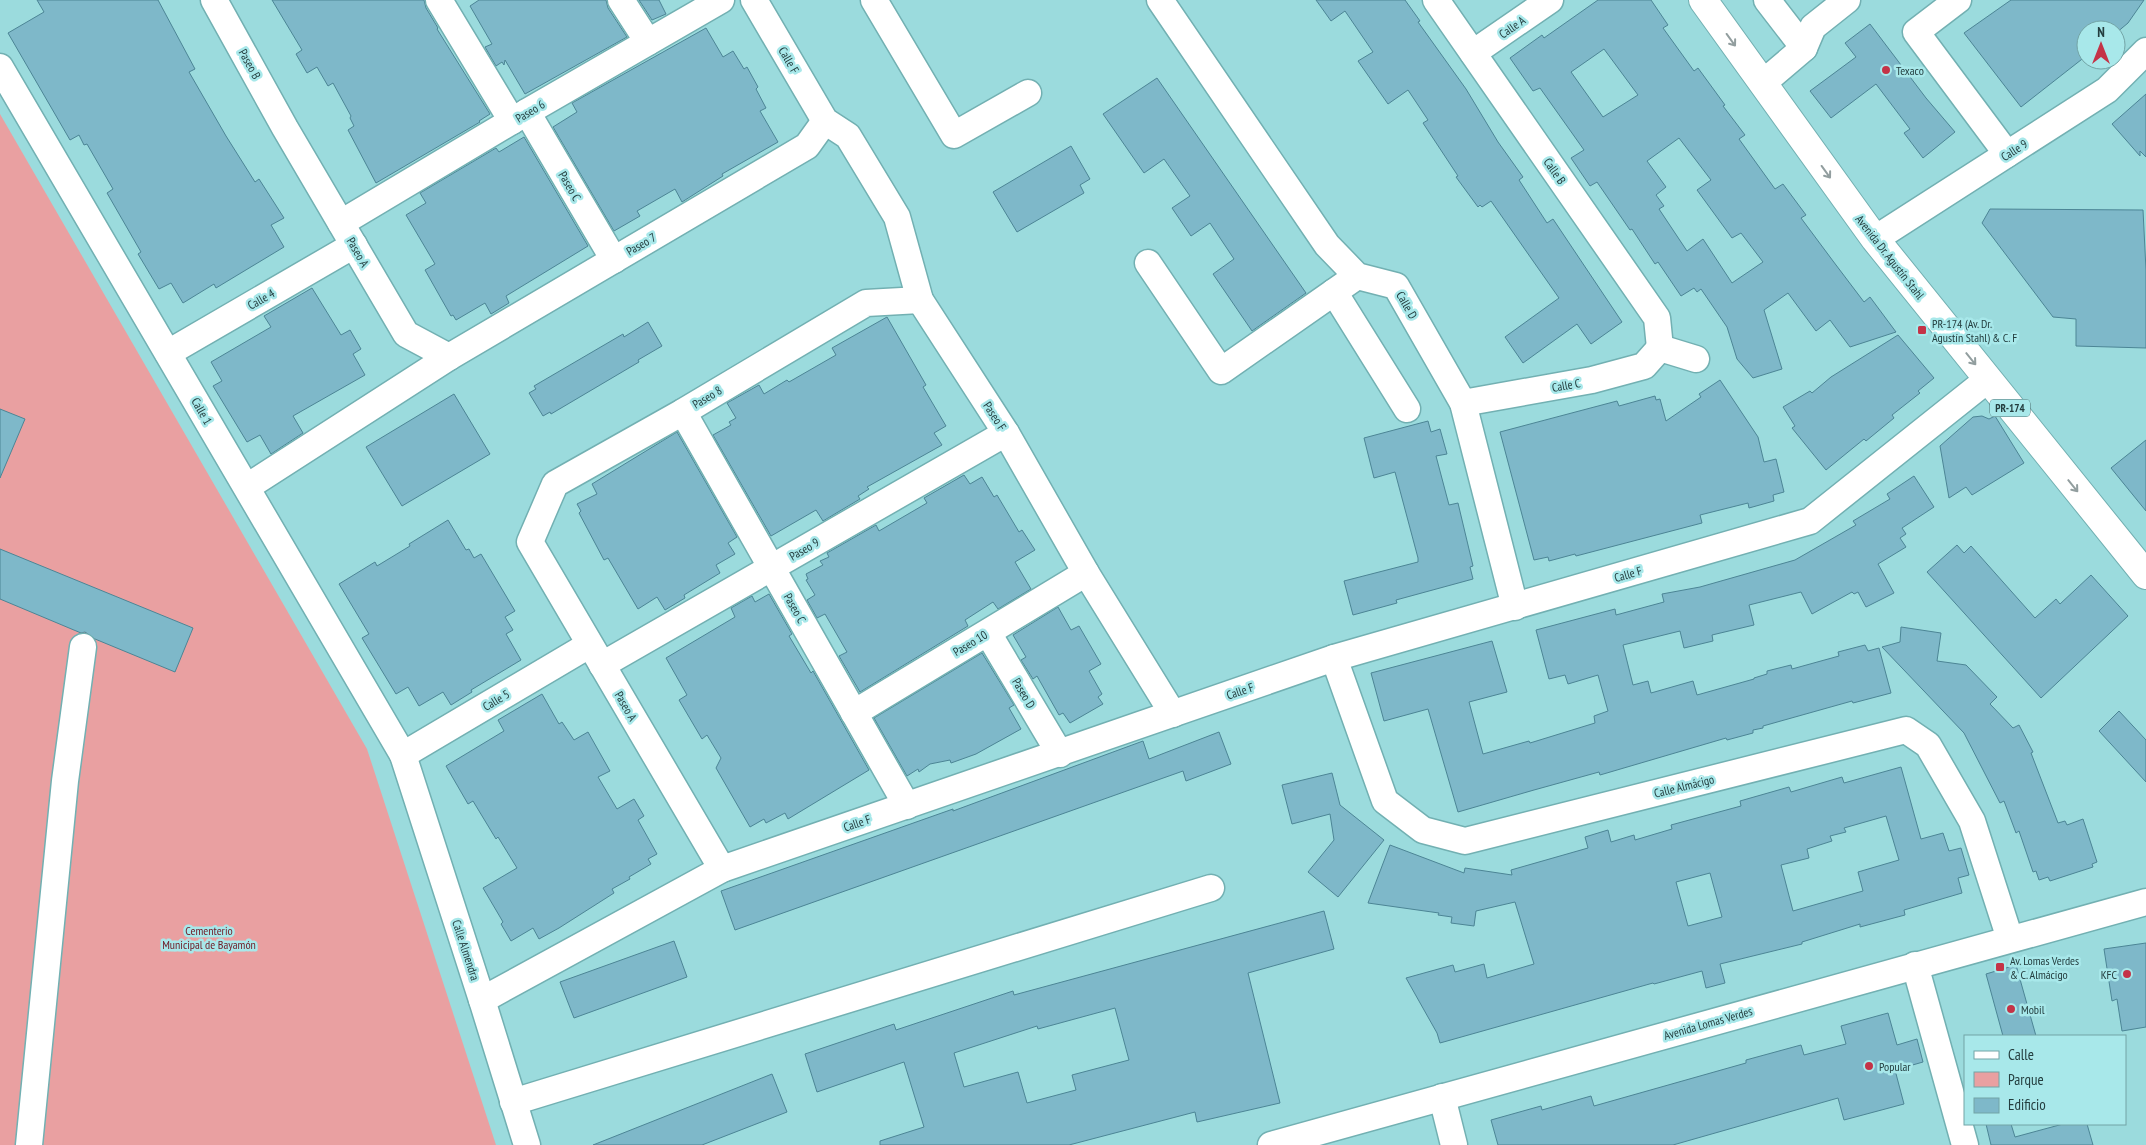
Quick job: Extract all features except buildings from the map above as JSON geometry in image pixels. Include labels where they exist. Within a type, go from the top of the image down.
[{"type":"highway","name":"Avenida Dr. Agustín Stahl","points":[[1703,0],[1875,239],[2146,575]]},
{"type":"street","name":"Paseo B","points":[[214,0],[285,128]]},
{"type":"street","name":"Paseo C","points":[[439,0],[614,260]]},
{"type":"street","points":[[621,0],[648,42]]},
{"type":"street","name":"Paseo 6","points":[[347,234],[519,117],[721,0]]},
{"type":"street","name":"Calle F","points":[[754,0],[825,121]]},
{"type":"street","points":[[874,0],[954,135],[1028,93]]},
{"type":"street","points":[[1148,263],[1221,371],[1357,276],[1327,244],[1160,0]]},
{"type":"street","name":"Calle B","points":[[1436,0],[1656,318],[1660,348]]},
{"type":"street","name":"Calle A","points":[[1473,53],[1550,0]]},
{"type":"street","points":[[1767,0],[1804,48]]},
{"type":"street","points":[[1763,84],[1804,48],[1813,27],[1847,0]]},
{"type":"street","points":[[1958,0],[1916,32],[2007,154]]},
{"type":"street","name":"Calle 9","points":[[1875,239],[2107,90],[2146,51]]},
{"type":"street","name":"Calle 1","points":[[0,67],[403,755]]},
{"type":"street","name":"Paseo 7","points":[[247,487],[449,358],[807,146],[825,121]]},
{"type":"street","name":"Paseo F","points":[[825,121],[848,136],[897,217],[920,300],[1006,433],[1086,573],[1173,714]]},
{"type":"street","name":"Paseo A","points":[[285,128],[406,334],[449,358]]},
{"type":"street","name":"Calle 4","points":[[168,353],[347,234]]},
{"type":"street","name":"Calle D","points":[[1357,276],[1396,286],[1463,403],[1514,607]]},
{"type":"street","points":[[1334,292],[1407,409]]},
{"type":"street","name":"Paseo 8","points":[[530,542],[555,484],[683,412],[866,303],[920,300]]},
{"type":"street","points":[[1660,348],[1696,359]]},
{"type":"street","name":"Calle C","points":[[1463,403],[1592,380],[1644,366],[1660,348]]},
{"type":"street","name":"Calle F","points":[[482,1000],[722,869],[1334,658],[1810,521],[1987,380]]},
{"type":"street","name":"Paseo C","points":[[683,412],[907,806]]},
{"type":"street","name":"Paseo 9","points":[[596,655],[772,567],[1006,433]]},
{"type":"street","name":"Paseo A","points":[[530,542],[722,869]]},
{"type":"street","name":"Paseo 10","points":[[854,713],[1086,573]]},
{"type":"street","name":"Paseo D","points":[[988,633],[1060,754]]},
{"type":"street","points":[[29,1145],[64,781],[83,647]]},
{"type":"street","name":"Calle 5","points":[[403,755],[596,655]]},
{"type":"street","name":"Calle Almácigo","points":[[1334,658],[1385,801],[1423,830],[1465,841],[1906,730],[1928,745],[1972,821],[2010,939]]},
{"type":"street","name":"Calle Almendra","points":[[403,755],[527,1145]]},
{"type":"street","points":[[513,1102],[1211,888]]},
{"type":"street","name":"Avenida Lomas Verdes","points":[[1271,1145],[2146,902]]},
{"type":"street","points":[[1915,966],[1965,1145]]},
{"type":"street","points":[[1442,1097],[1454,1145]]},
{"type":"green space","name":"Cementerio Municipal de Bayamón","points":[[0,114],[367,749],[496,1145],[0,1145]]},
{"type":"place","name":"Texaco","points":[[1886,70]]},
{"type":"place","name":"PR-174 (Av. Dr. Agustín Stahl) & C. F","points":[[1922,330]]},
{"type":"place","name":"Av. Lomas Verdes & C. Almácigo","points":[[2000,967]]},
{"type":"place","name":"KFC","points":[[2127,974]]},
{"type":"place","name":"Mobil","points":[[2011,1009]]},
{"type":"place","name":"Popular","points":[[1869,1066]]}]
